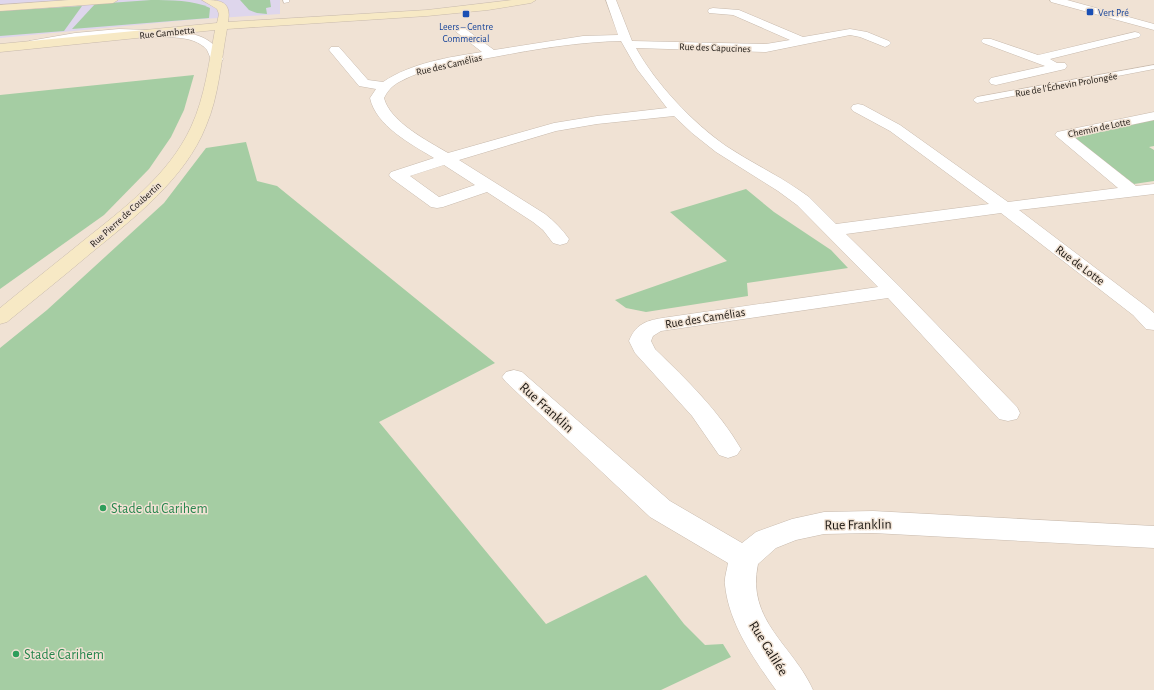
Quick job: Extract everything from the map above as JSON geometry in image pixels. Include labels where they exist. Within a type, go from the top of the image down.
[{"type":"street","points":[[0,8],[113,0]]},
{"type":"street","name":"Rue Pierre de Coubertin","points":[[0,318],[118,222],[158,185],[187,149],[203,120],[207,106],[217,59],[224,9],[207,0]]},
{"type":"street","points":[[219,0],[234,5]]},
{"type":"street","name":"Rue Gambetta","points":[[334,18],[417,6],[514,0]]},
{"type":"street","name":"Rue Gambetta","points":[[0,47],[142,35],[221,26],[432,12],[488,7],[532,0]]},
{"type":"street","points":[[611,0],[626,41],[650,77],[679,111],[710,141],[790,191],[833,230],[893,291],[1008,413]]},
{"type":"street","points":[[1055,0],[1154,27]]},
{"type":"street","points":[[713,11],[735,12],[802,41]]},
{"type":"street","points":[[240,14],[263,20],[298,21]]},
{"type":"street","name":"Rue des Camélias","points":[[459,29],[492,54]]},
{"type":"street","name":"Rue des Capucines","points":[[626,41],[766,48],[850,32],[862,34],[885,43]]},
{"type":"street","points":[[142,35],[187,36],[203,41],[214,50],[217,59]]},
{"type":"street","points":[[1037,59],[1135,35]]},
{"type":"street","name":"Rue des Camélias","points":[[385,86],[397,78],[430,66],[492,54],[584,39],[626,41]]},
{"type":"street","points":[[987,41],[1058,66]]},
{"type":"street","points":[[335,50],[364,83],[385,86]]},
{"type":"street","points":[[996,81],[1074,63]]},
{"type":"street","points":[[385,86],[377,98],[379,106],[386,116],[396,125],[446,159],[539,218],[549,226],[560,239]]},
{"type":"street","name":"Rue de Lotte","points":[[858,108],[895,128],[1004,207],[1140,311],[1154,324]]},
{"type":"street","points":[[488,186],[437,203],[397,175],[554,127],[597,120],[679,111]]},
{"type":"street","name":"Chemin de Lotte","points":[[1132,191],[1062,135],[1154,116]]},
{"type":"street","points":[[833,230],[1154,189]]},
{"type":"street","name":"Rue des Camélias","points":[[728,449],[716,428],[703,411],[646,353],[640,341],[643,332],[654,326],[669,323],[893,291]]},
{"type":"street","name":"Rue Franklin","points":[[514,377],[660,509],[744,558],[766,540],[792,530],[824,523],[872,522],[1154,537]]},
{"type":"street","name":"Rue Galilée","points":[[744,558],[740,584],[746,610],[761,640],[796,690]]},
{"type":"lane","points":[[18,46],[75,35],[123,31],[174,35]]},
{"type":"lane","name":"Rue de l'Échevin Prolongée","points":[[977,100],[1154,67]]},
{"type":"shaded area","points":[[0,0],[280,0],[280,14],[188,20],[0,38]]},
{"type":"green space","points":[[151,0],[182,1],[204,5],[210,8],[209,18],[72,29],[95,4]]},
{"type":"green space","points":[[240,0],[270,0],[271,7],[266,8],[267,14],[257,13],[249,10]]},
{"type":"green space","points":[[82,6],[64,31],[0,36],[0,11]]},
{"type":"green space","points":[[194,75],[184,110],[171,137],[149,169],[104,215],[0,289],[0,95]]},
{"type":"green space","points":[[1154,119],[1154,146],[1149,147],[1154,150],[1154,181],[1134,184],[1074,138]]},
{"type":"green space","points":[[246,142],[257,181],[277,186],[495,363],[379,422],[546,624],[646,575],[684,624],[705,645],[723,644],[731,657],[661,690],[0,690],[0,348],[47,310],[164,203],[206,148]]},
{"type":"green space","points":[[746,189],[774,212],[831,250],[848,268],[747,283],[748,296],[646,312],[626,308],[615,300],[727,261],[670,212]]},
{"type":"place","name":"Vert Pré","points":[[1090,12]]},
{"type":"place","name":"Leers – Centre Commercial","points":[[466,14]]},
{"type":"place","name":"Stade du Carihem","points":[[103,508]]},
{"type":"place","name":"Stade Carihem","points":[[16,654]]}]
